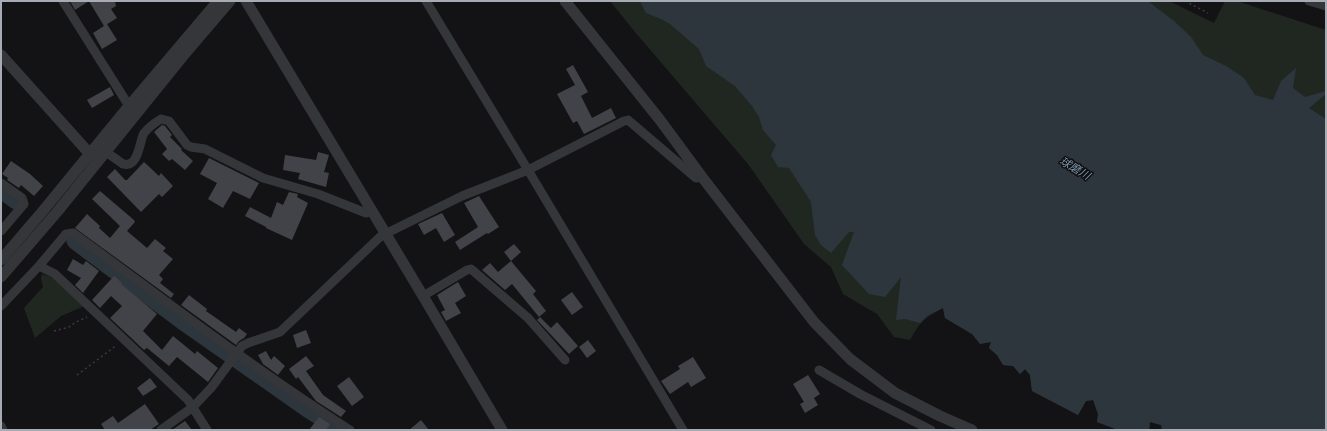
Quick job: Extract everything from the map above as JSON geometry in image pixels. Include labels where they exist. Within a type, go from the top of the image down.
[{"type":"street","points":[[63,1],[129,106]]},
{"type":"street","points":[[1,260],[89,153],[218,1]]},
{"type":"street","points":[[1,277],[57,212],[183,56],[230,1]]},
{"type":"street","points":[[246,1],[502,430]]},
{"type":"street","points":[[426,1],[684,430]]},
{"type":"street","points":[[565,1],[660,120],[814,322],[850,359],[895,393],[940,416],[972,430]]},
{"type":"street","points":[[1310,1],[1326,6]]},
{"type":"street","points":[[1,54],[89,153]]},
{"type":"street","points":[[89,153],[106,152],[123,164],[130,163],[137,157],[145,133],[157,121],[165,119],[187,145],[191,147],[205,149],[263,178],[318,194],[366,212],[371,210]]},
{"type":"street","points":[[163,429],[193,407],[212,388],[242,346],[248,342],[280,332],[381,236],[462,196],[528,170],[628,120],[696,178],[702,177]]},
{"type":"street","points":[[1,183],[22,198],[24,204],[1,231]]},
{"type":"street","points":[[1,306],[39,266],[66,234],[73,233],[236,354],[350,430]]},
{"type":"street","points":[[39,266],[55,274],[188,400],[207,430]]},
{"type":"street","points":[[423,296],[471,269],[528,318],[565,360]]},
{"type":"street","points":[[819,370],[860,394],[931,430]]},
{"type":"street","points":[[1,426],[3,430]]},
{"type":"path","points":[[1185,1],[1208,13]]},
{"type":"path","points":[[54,331],[69,327],[83,318],[96,314]]},
{"type":"path","points":[[77,375],[123,340]]},
{"type":"shaded area","points":[[610,1],[787,1],[1326,430],[1162,430],[1161,425],[1150,422],[1149,430],[1118,430],[1097,422],[1098,414],[1093,400],[1086,401],[1078,415],[1032,391],[1030,375],[1025,369],[1020,374],[1013,366],[1003,365],[997,355],[989,348],[991,342],[980,344],[972,334],[945,318],[943,308],[923,321],[910,340],[894,337],[877,314],[843,294],[831,267],[804,244],[748,164]]},
{"type":"shaded area","points":[[1100,1],[1169,1],[1214,23],[1225,1],[1237,1],[1326,30],[1326,178]]},
{"type":"shaded area","points":[[42,274],[53,278],[87,305],[61,316],[35,338],[24,308],[43,287],[41,278]]},
{"type":"water","name":"球磨川","points":[[640,1],[1144,1],[1149,2],[1174,21],[1191,37],[1203,55],[1226,66],[1244,78],[1255,95],[1273,100],[1281,81],[1296,68],[1293,88],[1305,97],[1326,91],[1326,94],[1309,108],[1326,119],[1326,430],[1162,430],[1161,425],[1150,422],[1149,430],[1118,430],[1097,422],[1098,414],[1093,400],[1086,401],[1078,415],[1032,391],[1030,375],[1025,369],[1020,374],[1013,366],[1003,365],[997,355],[989,348],[991,342],[980,344],[972,334],[945,318],[943,308],[927,316],[920,323],[905,319],[896,320],[901,277],[885,297],[869,294],[842,265],[854,232],[849,232],[831,253],[821,245],[815,235],[811,202],[789,168],[778,167],[771,155],[776,145],[763,130],[759,117],[752,106],[735,86],[706,66],[699,49],[670,24],[646,13]]},
{"type":"building","points":[[70,1],[89,1],[75,10]]},
{"type":"building","points":[[89,1],[115,1],[116,6],[111,9],[117,18],[104,26]]},
{"type":"building","points":[[107,24],[117,40],[102,49],[93,33]]},
{"type":"building","points":[[573,65],[588,92],[581,96],[592,118],[611,108],[616,118],[584,134],[577,121],[573,123],[557,94],[575,85],[566,69]]},
{"type":"building","points":[[110,87],[114,95],[92,108],[87,100]]},
{"type":"building","points":[[162,125],[165,126],[172,135],[170,137],[182,149],[181,150],[193,161],[185,170],[172,159],[169,161],[162,154],[167,149],[154,132]]},
{"type":"building","points":[[318,152],[329,155],[324,172],[329,173],[326,187],[298,179],[300,173],[283,170],[285,155],[316,160]]},
{"type":"building","points":[[209,158],[259,183],[250,199],[233,191],[223,208],[208,199],[217,183],[200,174]]},
{"type":"building","points":[[11,161],[30,174],[43,186],[34,196],[21,185],[19,188],[7,180],[8,178],[2,174]]},
{"type":"building","points":[[144,162],[159,176],[161,173],[173,186],[162,197],[159,194],[141,212],[107,177],[115,169],[125,180],[127,180]]},
{"type":"building","points":[[100,191],[134,220],[135,222],[127,231],[147,248],[155,239],[166,248],[163,251],[173,259],[159,275],[163,279],[160,283],[174,294],[171,298],[75,228],[87,214],[110,238],[120,226],[92,199]]},
{"type":"building","points":[[289,192],[298,194],[297,197],[308,203],[292,240],[245,216],[250,207],[271,218],[277,202],[283,205]]},
{"type":"building","points":[[479,196],[499,227],[460,250],[455,242],[478,227],[464,203]]},
{"type":"building","points":[[442,213],[455,235],[444,242],[436,228],[424,235],[418,224]]},
{"type":"building","points":[[514,244],[521,252],[511,261],[504,252]]},
{"type":"building","points":[[73,259],[83,265],[86,261],[99,271],[83,293],[75,285],[81,278],[67,270]]},
{"type":"building","points":[[511,261],[536,291],[533,294],[546,311],[539,317],[512,284],[505,290],[482,270],[490,263],[498,272]]},
{"type":"building","points":[[114,276],[122,283],[121,284],[157,314],[143,331],[162,350],[173,336],[195,354],[197,351],[218,368],[208,382],[177,357],[169,366],[147,348],[144,350],[110,318],[122,306],[111,296],[100,308],[92,300]]},
{"type":"building","points":[[458,282],[466,296],[455,303],[461,313],[446,321],[441,312],[445,310],[437,295]]},
{"type":"building","points":[[572,292],[583,307],[572,315],[561,300]]},
{"type":"building","points":[[189,295],[207,309],[206,311],[236,332],[239,328],[247,334],[236,345],[181,305]]},
{"type":"building","points":[[540,317],[551,328],[557,322],[578,346],[569,354],[537,320]]},
{"type":"building","points":[[306,330],[311,343],[297,348],[293,335]]},
{"type":"building","points":[[588,340],[596,351],[587,358],[579,347]]},
{"type":"building","points":[[266,351],[271,360],[274,356],[285,366],[278,375],[263,364],[258,355]]},
{"type":"building","points":[[306,356],[314,366],[306,371],[323,395],[346,411],[341,417],[316,401],[298,377],[296,379],[289,369]]},
{"type":"building","points":[[693,357],[706,378],[691,387],[688,382],[670,394],[661,381],[680,369],[678,366]]},
{"type":"building","points":[[808,375],[820,394],[814,398],[818,405],[805,413],[800,404],[804,402],[793,384]]},
{"type":"building","points":[[349,377],[364,397],[352,406],[337,386]]},
{"type":"building","points":[[150,378],[157,387],[143,396],[137,388]]},
{"type":"building","points":[[145,404],[159,424],[150,430],[105,430],[101,424],[113,416],[118,423]]},
{"type":"building","points":[[319,417],[330,424],[326,430],[309,430]]},
{"type":"building","points":[[421,420],[429,430],[409,430]]},
{"type":"building","points":[[185,421],[192,430],[172,430]]},
{"type":"waterway","points":[[1,190],[16,201]]},
{"type":"waterway","points":[[75,241],[182,321],[309,410],[341,430]]}]
